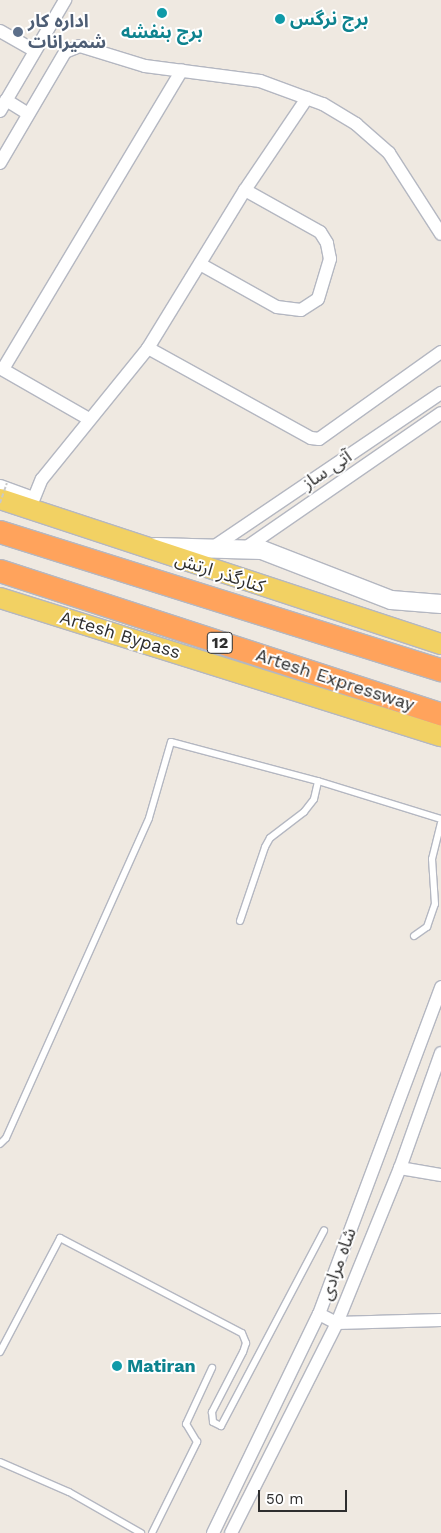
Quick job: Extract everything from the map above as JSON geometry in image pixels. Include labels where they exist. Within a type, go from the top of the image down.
[{"type":"highway","name":"12","points":[[0,532],[441,670]]},
{"type":"highway","name":"Artesh Expressway","points":[[0,571],[441,714]]},
{"type":"main road","name":"کنارگذر ارتش","points":[[2,489],[135,546],[441,644]]},
{"type":"main road","points":[[135,546],[244,549],[270,553],[391,600],[441,604]]},
{"type":"main road","name":"Artesh Bypass","points":[[0,598],[441,736]]},
{"type":"street","points":[[28,114],[3,105],[65,0]]},
{"type":"street","points":[[0,31],[35,51]]},
{"type":"street","points":[[0,163],[65,52],[72,47],[80,46],[145,66],[260,81],[307,98],[356,124],[389,153],[441,234]]},
{"type":"street","points":[[89,419],[2,368],[182,70]]},
{"type":"street","points":[[32,503],[42,479],[148,348],[245,190],[307,98]]},
{"type":"street","points":[[200,264],[277,308],[300,310],[318,299],[328,273],[328,243],[320,232],[245,190]]},
{"type":"street","points":[[148,348],[310,438],[319,439],[441,352]]},
{"type":"street","name":"آتی ساز","points":[[212,548],[441,392]]},
{"type":"street","name":"آتی ساز","points":[[244,549],[441,413]]},
{"type":"street","points":[[258,517],[256,524],[260,530],[268,532]]},
{"type":"street","name":"شاه مرادی","points":[[213,1533],[319,1314],[441,986]]},
{"type":"street","name":"شاه مرادی","points":[[231,1533],[337,1322],[400,1168],[441,1053]]},
{"type":"street","points":[[400,1168],[441,1175]]},
{"type":"street","points":[[319,1314],[337,1322],[441,1320]]},
{"type":"street","points":[[280,1394],[297,1402]]},
{"type":"street","points":[[251,1455],[267,1460]]},
{"type":"lane","points":[[0,1144],[6,1138],[149,818],[171,742],[318,781],[441,819]]},
{"type":"lane","points":[[240,921],[264,847],[270,838],[304,812],[314,799],[318,781]]},
{"type":"lane","points":[[414,936],[427,927],[435,904],[432,859],[441,823]]},
{"type":"lane","points":[[0,1352],[60,1238],[242,1333],[246,1343],[243,1352],[212,1412],[212,1422],[221,1426],[324,1231]]},
{"type":"lane","points":[[152,1533],[196,1442],[186,1424],[212,1368]]},
{"type":"lane","points":[[0,1462],[69,1492],[141,1533]]},
{"type":"path","points":[[0,503],[2,489]]},
{"type":"place","name":"برج بنفشه","points":[[162,13]]},
{"type":"place","name":"برج نرگس","points":[[280,19]]},
{"type":"place","name":"اداره کار شمیرانات","points":[[18,32]]},
{"type":"place","name":"Matiran","points":[[117,1366]]}]
